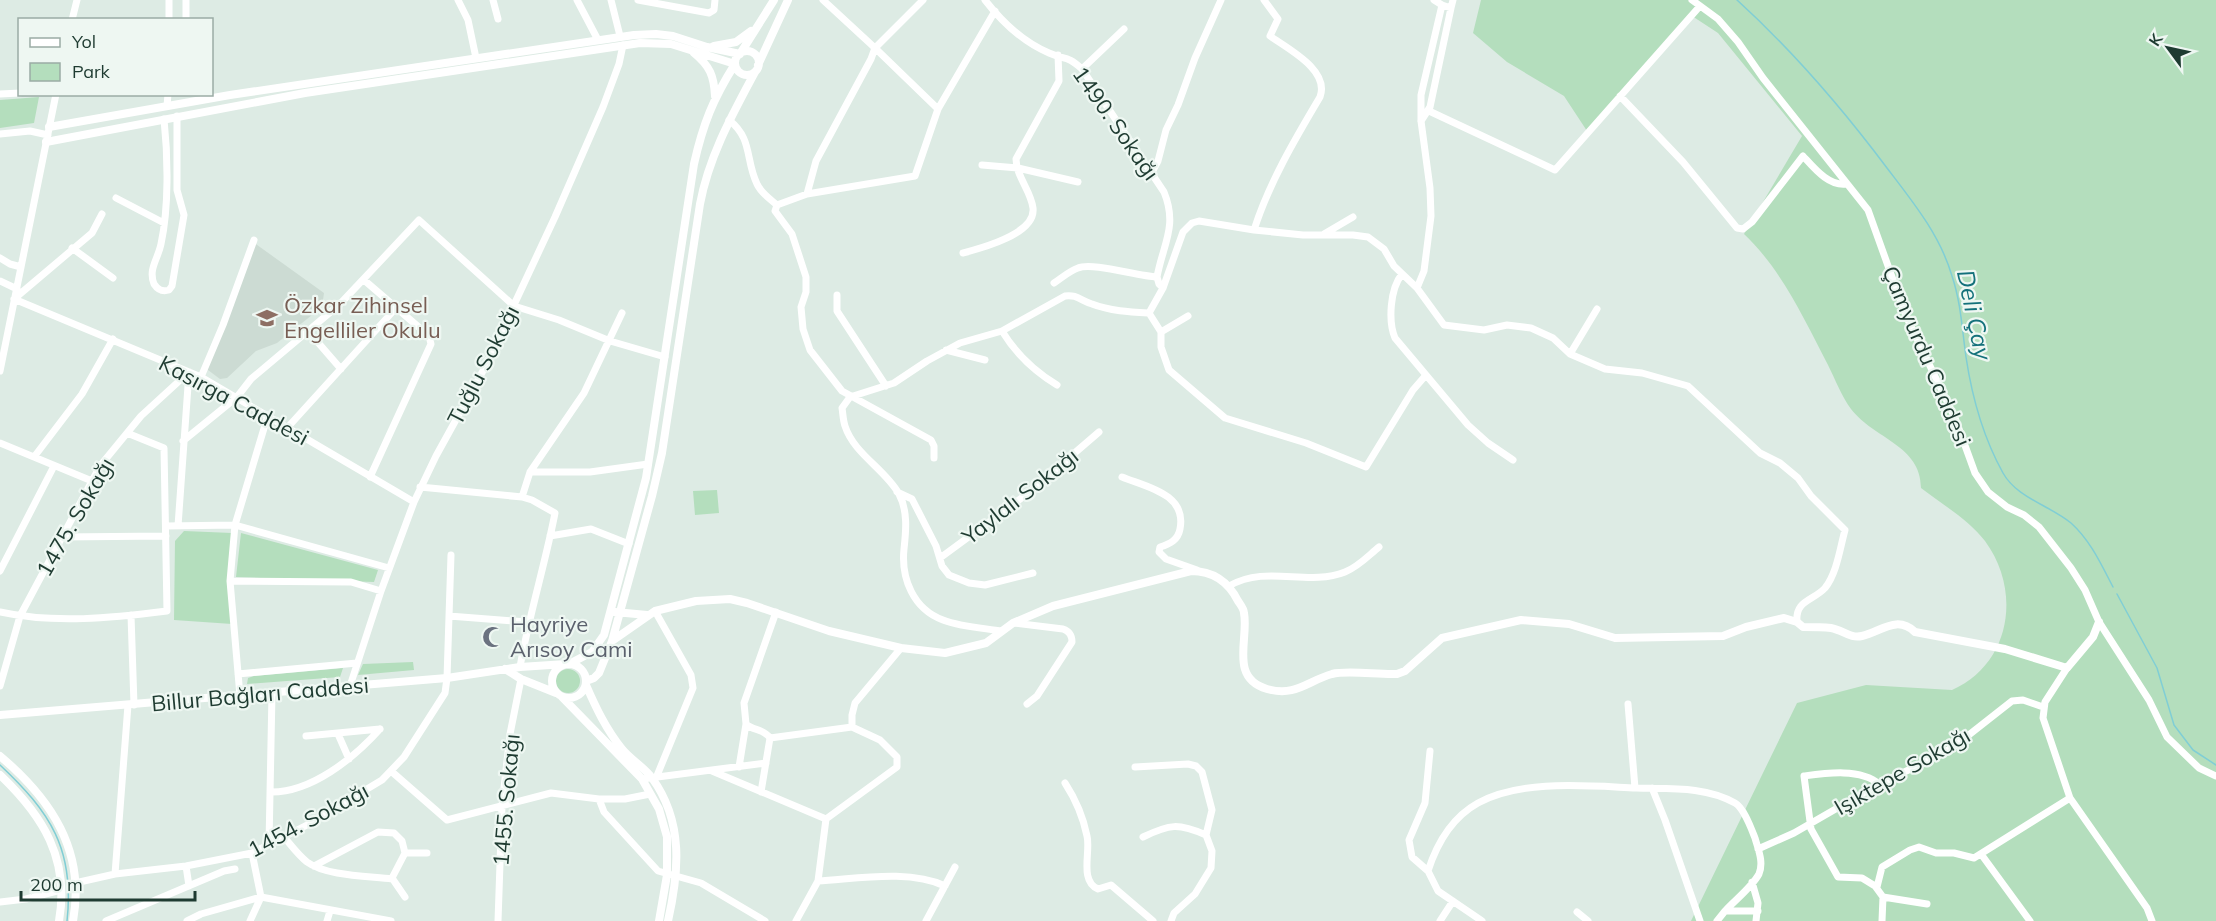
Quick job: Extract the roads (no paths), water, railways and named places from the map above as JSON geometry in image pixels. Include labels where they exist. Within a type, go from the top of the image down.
[{"type":"street","points":[[72,18],[77,0]]},
{"type":"street","points":[[169,0],[169,18]]},
{"type":"street","points":[[186,0],[186,18]]},
{"type":"street","points":[[458,0],[468,20],[476,58]]},
{"type":"street","points":[[493,0],[498,19]]},
{"type":"street","points":[[577,0],[598,40]]},
{"type":"street","points":[[611,0],[622,41]]},
{"type":"street","points":[[638,0],[709,13],[714,9],[715,0]]},
{"type":"street","points":[[505,669],[521,679],[570,698],[583,691],[586,683],[599,673],[612,641],[629,544],[648,465],[691,177],[701,136],[716,96],[774,0]]},
{"type":"street","points":[[658,921],[667,875],[667,837],[659,809],[642,779],[561,696],[552,685],[552,677],[556,670],[586,656],[597,647],[616,612],[652,496],[662,453],[702,190],[729,120],[788,0]]},
{"type":"street","points":[[823,0],[938,109]]},
{"type":"street","points":[[807,194],[816,161],[872,58],[875,48],[923,0]]},
{"type":"street","name":"1490. Sokağı","points":[[985,0],[1018,35],[1051,54],[1072,60],[1082,69],[1164,192],[1171,215],[1168,240],[1156,277]]},
{"type":"street","points":[[1151,174],[1156,165],[1166,130],[1221,0]]},
{"type":"street","points":[[1254,230],[1262,206],[1285,157],[1322,90],[1320,77],[1270,36],[1278,19],[1263,0]]},
{"type":"street","points":[[1434,0],[1451,8]]},
{"type":"street","points":[[1421,121],[1429,111],[1454,0]]},
{"type":"street","name":"Çamyurdu Caddesi","points":[[1692,0],[1718,19],[1738,42],[1763,78],[1868,210],[1906,316],[1955,418],[1975,473],[1988,492],[2039,527],[2071,568],[2085,591],[2099,622],[2150,700],[2167,737],[2199,768],[2216,776]]},
{"type":"street","points":[[1417,288],[1424,271],[1431,216],[1430,188],[1421,121],[1422,81],[1442,5]]},
{"type":"street","points":[[1429,111],[1555,170],[1700,6]]},
{"type":"street","points":[[777,205],[807,194],[915,176],[938,109],[995,11]]},
{"type":"street","points":[[707,47],[736,42],[746,36],[762,20]]},
{"type":"street","points":[[1082,69],[1124,29]]},
{"type":"street","points":[[0,134],[30,131],[48,134],[164,119],[656,34],[674,36],[707,47],[740,54],[747,52],[754,54],[756,68]]},
{"type":"street","points":[[213,95],[598,40],[657,42],[689,49],[735,64],[740,73],[748,75],[756,68]]},
{"type":"street","name":"Tuğlu Sokağı","points":[[350,686],[389,568],[420,487],[484,369],[514,306],[592,133],[619,64],[622,41]]},
{"type":"street","points":[[689,49],[710,68],[716,96]]},
{"type":"street","points":[[963,253],[1002,241],[1027,224],[1030,219],[1033,206],[1016,159],[1059,81],[1058,55]]},
{"type":"street","points":[[0,94],[18,93]]},
{"type":"street","points":[[0,370],[56,96]]},
{"type":"street","points":[[167,106],[168,96]]},
{"type":"street","points":[[48,134],[167,106],[185,99],[206,96]]},
{"type":"street","points":[[1620,96],[1683,162],[1737,228],[1743,229],[1752,222],[1803,156],[1831,182],[1847,184]]},
{"type":"street","points":[[164,119],[167,154],[164,223],[161,246],[152,268],[152,281],[156,288],[165,291],[172,286],[184,215],[177,190],[177,116]]},
{"type":"street","points":[[729,120],[738,127],[745,138],[756,183],[777,205]]},
{"type":"street","points":[[982,165],[1018,168],[1078,182]]},
{"type":"street","points":[[116,198],[164,223]]},
{"type":"street","points":[[777,205],[775,211],[792,234],[806,277],[806,292],[801,307],[803,329],[810,350],[842,391],[850,397],[928,438],[934,446],[934,458]]},
{"type":"street","points":[[14,299],[92,233],[102,214]]},
{"type":"street","points":[[1323,234],[1353,218]]},
{"type":"street","points":[[183,441],[237,397],[251,379],[364,280],[419,220],[514,306],[559,320],[610,341],[665,357]]},
{"type":"street","points":[[1149,313],[1163,288],[1183,232],[1192,223],[1199,221],[1303,235],[1368,237],[1384,249],[1394,266],[1417,288],[1444,325],[1484,330],[1508,325],[1531,328],[1553,338],[1570,354],[1605,369],[1642,373],[1688,386],[1760,453],[1780,463],[1797,478],[1811,496],[1845,530],[1830,580],[1816,596],[1801,604],[1797,622]]},
{"type":"street","points":[[201,377],[254,240]]},
{"type":"street","points":[[72,248],[113,278]]},
{"type":"street","points":[[0,258],[21,267]]},
{"type":"street","points":[[1054,283],[1074,269],[1087,266],[1132,275],[1156,277],[1163,288]]},
{"type":"street","points":[[1402,274],[1394,291],[1392,332],[1474,432],[1513,460]]},
{"type":"street","points":[[364,280],[429,336],[431,344],[370,477]]},
{"type":"street","points":[[0,281],[17,289]]},
{"type":"street","points":[[837,295],[837,311],[886,386]]},
{"type":"street","points":[[1002,631],[942,620],[926,610],[914,597],[906,581],[903,563],[905,513],[897,492],[882,472],[860,452],[845,427],[842,408],[850,397],[894,383],[946,350],[960,343],[1002,331],[1069,295],[1105,308],[1149,313]]},
{"type":"street","name":"Kasırga Caddesi","points":[[14,299],[201,377],[414,502]]},
{"type":"street","points":[[288,427],[396,309]]},
{"type":"street","points":[[1570,354],[1597,309]]},
{"type":"street","points":[[522,497],[530,472],[584,393],[622,313]]},
{"type":"street","points":[[1149,313],[1161,332],[1164,359],[1169,370],[1226,418],[1306,443],[1366,467],[1413,390],[1426,375]]},
{"type":"street","points":[[1161,332],[1188,316]]},
{"type":"street","points":[[308,331],[341,369]]},
{"type":"street","points":[[1002,331],[1022,358],[1038,373],[1057,385]]},
{"type":"street","points":[[34,458],[82,394],[113,339]]},
{"type":"street","points":[[946,350],[985,360]]},
{"type":"street","points":[[178,526],[189,372]]},
{"type":"street","name":"1475. Sokağı","points":[[0,686],[20,616],[100,466],[141,416],[189,372]]},
{"type":"street","points":[[240,696],[230,580],[235,525],[268,415]]},
{"type":"street","name":"Yaylalı Sokağı","points":[[940,558],[1027,494],[1099,432]]},
{"type":"street","points":[[0,612],[44,619],[167,611],[164,448],[127,433]]},
{"type":"street","points":[[0,443],[92,481]]},
{"type":"street","points":[[530,472],[590,472],[648,465]]},
{"type":"street","points":[[0,571],[54,466]]},
{"type":"street","points":[[1122,477],[1168,496],[1176,503],[1181,515],[1180,532],[1173,542],[1160,547],[1159,552],[1166,559],[1211,573],[1229,586],[1244,612],[1242,654],[1246,672],[1258,685],[1280,691],[1296,691],[1334,674],[1397,674],[1406,671],[1442,638],[1521,620],[1569,624],[1615,638],[1723,636],[1777,618],[1791,619],[1803,627],[1832,628],[1854,637],[1889,625],[1903,624],[1914,632],[2005,649],[2067,668]]},
{"type":"street","points":[[420,487],[522,497],[555,513],[527,622],[520,667]]},
{"type":"street","points":[[897,492],[912,499],[936,546],[942,566],[949,575],[969,584],[985,585],[1033,573]]},
{"type":"street","points":[[166,526],[235,525],[389,568]]},
{"type":"street","points":[[550,536],[591,530],[629,544]]},
{"type":"street","points":[[61,537],[166,536]]},
{"type":"street","points":[[1229,586],[1244,579],[1262,575],[1326,576],[1339,574],[1355,567],[1379,547]]},
{"type":"street","name":"1454. Sokağı","points":[[75,883],[115,874],[186,866],[252,853],[382,780],[404,757],[445,693],[451,555]]},
{"type":"street","points":[[612,641],[651,613],[675,605],[714,599],[747,603],[829,632],[901,648],[934,653],[957,651],[986,643],[1012,623],[1068,602],[1191,571],[1200,571]]},
{"type":"street","points":[[230,580],[351,582],[381,591]]},
{"type":"street","points":[[616,612],[651,613]]},
{"type":"street","points":[[739,767],[746,724],[744,703],[776,612]]},
{"type":"street","points":[[651,613],[691,675],[693,688],[654,778]]},
{"type":"street","points":[[115,874],[131,705],[130,615]]},
{"type":"street","points":[[449,616],[527,622]]},
{"type":"street","points":[[2099,622],[2093,637],[2067,668],[2043,707],[2043,718],[2070,798],[2147,908],[2152,921]]},
{"type":"street","points":[[1012,623],[1063,628],[1069,632],[1072,639],[1037,696],[1027,704]]},
{"type":"street","points":[[852,727],[855,703],[901,648]]},
{"type":"street","points":[[238,674],[357,663]]},
{"type":"street","points":[[568,664],[583,670],[602,721],[624,750],[654,778],[668,807],[678,844],[677,876],[668,921]]},
{"type":"street","name":"Billur Bağları Caddesi","points":[[0,716],[447,678],[520,667],[568,664]]},
{"type":"street","name":"1455. Sokağı","points":[[498,921],[502,806],[510,734],[521,679]]},
{"type":"street","points":[[269,844],[272,693]]},
{"type":"street","name":"Işıktepe Sokağı","points":[[1758,849],[1810,824],[1879,784],[1947,750],[2012,701],[2023,700],[2043,707]]},
{"type":"street","points":[[1628,704],[1635,788]]},
{"type":"street","points":[[746,724],[750,728],[763,731],[770,738]]},
{"type":"street","points":[[770,738],[852,727],[880,740],[895,754],[898,764],[894,770],[826,819],[818,881],[796,921]]},
{"type":"street","points":[[270,792],[284,793],[297,789],[349,759],[363,748],[380,729],[306,736]]},
{"type":"street","points":[[338,734],[349,759]]},
{"type":"street","points":[[762,792],[770,738]]},
{"type":"street","points":[[1430,751],[1425,802],[1409,840],[1412,857],[1428,871],[1438,891],[1482,921]]},
{"type":"street","points":[[0,756],[28,782],[55,816],[68,847],[75,883],[74,921]]},
{"type":"street","points":[[642,779],[766,763]]},
{"type":"street","points":[[1135,767],[1188,764],[1200,769],[1212,810],[1206,835],[1212,851],[1211,868],[1195,894],[1174,913],[1171,921]]},
{"type":"street","points":[[712,770],[826,819]]},
{"type":"street","points":[[391,771],[447,820],[551,793],[599,799],[625,799],[650,794]]},
{"type":"street","points":[[1879,784],[1870,778],[1852,774],[1804,776],[1810,824],[1836,876],[1862,878],[1876,887],[1883,897],[1882,921]]},
{"type":"street","points":[[0,775],[28,804],[43,824],[55,851],[61,890],[59,921]]},
{"type":"street","points":[[1065,783],[1076,800],[1083,819],[1088,840],[1086,870],[1091,885],[1098,888],[1111,885],[1153,921]]},
{"type":"street","points":[[1428,871],[1438,845],[1447,830],[1464,812],[1483,801],[1519,790],[1600,786],[1700,791],[1738,804],[1751,828],[1761,865],[1759,873],[1752,882],[1717,921]]},
{"type":"street","points":[[1652,788],[1700,921]]},
{"type":"street","points":[[1876,887],[1882,867],[1913,848],[1923,847],[1938,853],[1954,853],[1974,858],[2070,798]]},
{"type":"street","points":[[599,799],[604,812],[656,870],[701,883],[765,921]]},
{"type":"street","points":[[1143,837],[1156,830],[1179,825],[1206,835]]},
{"type":"street","points":[[314,866],[378,832],[394,833],[399,836],[404,845],[405,853],[392,878]]},
{"type":"street","points":[[284,837],[306,861],[314,866],[329,871],[392,878]]},
{"type":"street","points":[[250,921],[261,897],[252,853]]},
{"type":"street","points":[[405,853],[427,854]]},
{"type":"street","points":[[1981,854],[2030,921]]},
{"type":"street","points":[[186,866],[189,886]]},
{"type":"street","points":[[926,921],[955,867]]},
{"type":"street","points":[[106,921],[224,871],[234,869]]},
{"type":"street","points":[[818,881],[906,877],[928,880],[945,886]]},
{"type":"street","points":[[392,878],[405,897]]},
{"type":"street","points":[[1752,882],[1757,897],[1756,921]]},
{"type":"street","points":[[0,902],[38,897],[61,890]]},
{"type":"street","points":[[187,921],[201,914],[261,897],[391,921]]},
{"type":"street","points":[[1883,897],[1928,904]]},
{"type":"street","points":[[1440,921],[1453,901]]},
{"type":"street","points":[[327,921],[330,911]]},
{"type":"street","points":[[1725,911],[1758,911]]},
{"type":"street","points":[[1577,912],[1588,921]]},
{"type":"waterway","name":"Deli Çay","points":[[1737,0],[1778,39],[1835,102],[1925,219],[1947,261],[1955,286],[1966,357],[1979,416],[2003,473],[2016,489],[2062,517],[2078,530],[2095,553],[2113,587]]},
{"type":"waterway","name":"Deli Çay","points":[[2117,594],[2157,668],[2174,725],[2193,750],[2216,765]]},
{"type":"waterway","points":[[0,765],[33,799],[55,834],[67,873],[67,921]]},
{"type":"place","name":"Özkar Zihinsel Engelliler Okulu","points":[[267,318]]},
{"type":"place","name":"Hayriye Arısoy Cami","points":[[493,637]]}]
